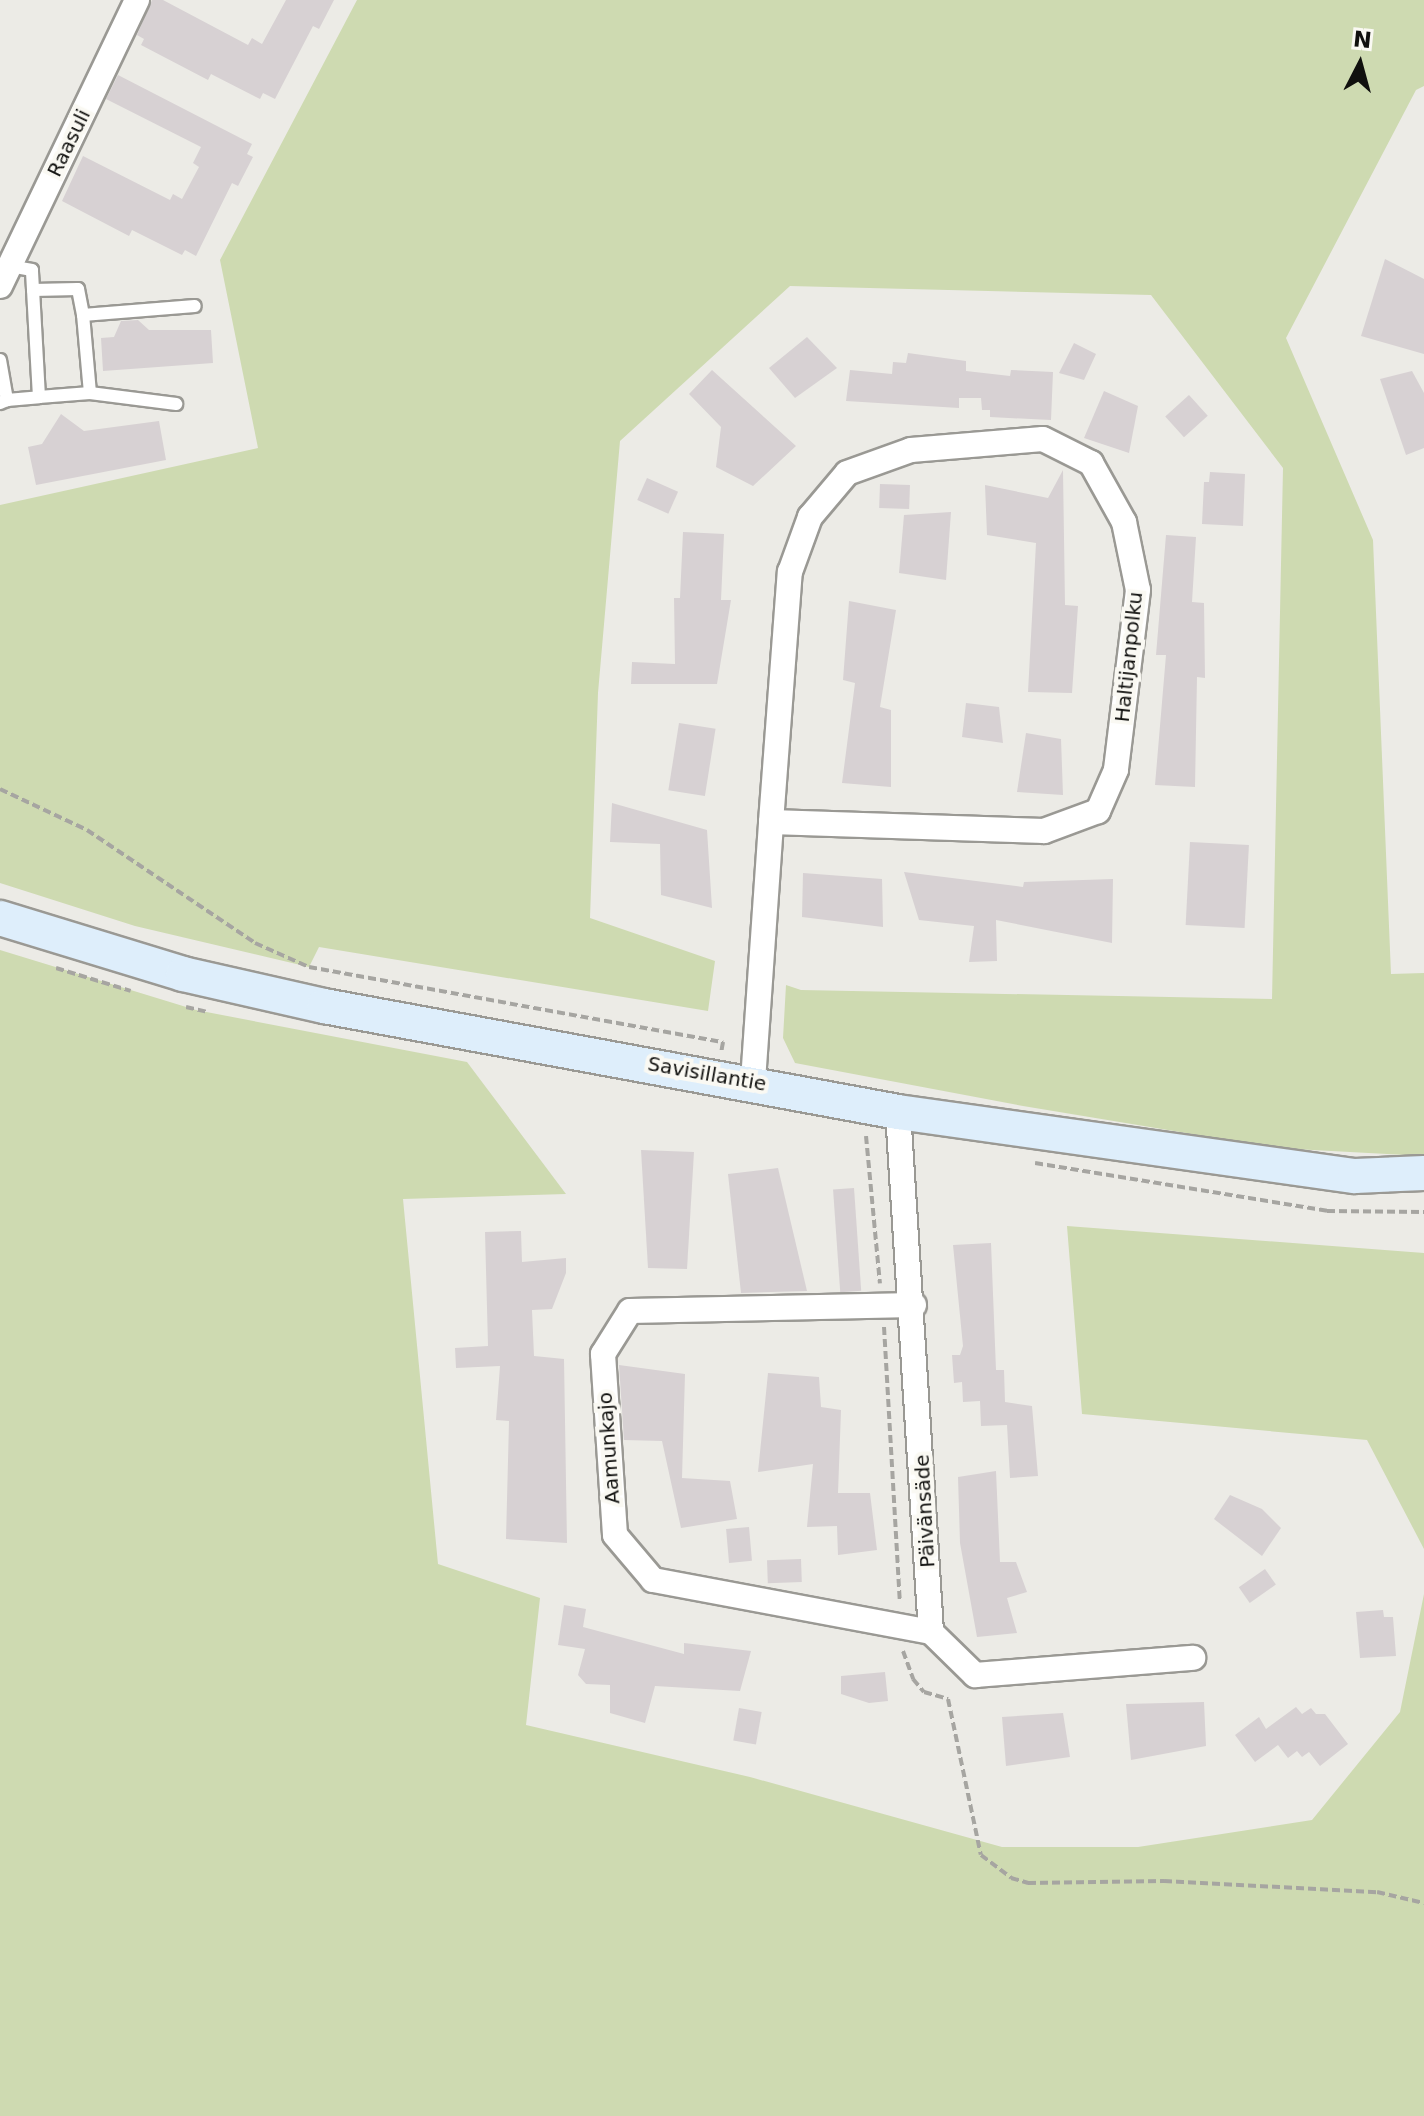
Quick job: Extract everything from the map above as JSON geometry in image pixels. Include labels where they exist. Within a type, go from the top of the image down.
[{"type":"street","name":"Raasuli","points":[[5,276],[137,0]]},
{"type":"street","name":"Haltijanpolku","points":[[753,1081],[771,822],[790,572],[810,517],[847,473],[911,450],[1043,439],[1091,463],[1124,522],[1138,590],[1116,770],[1098,811],[1044,831],[771,822]]},
{"type":"street","name":"Savisillantie","points":[[0,918],[183,974],[324,1006],[753,1081],[898,1112],[1355,1176],[1424,1173]]},
{"type":"street","name":"Päivänsäde","points":[[898,1112],[914,1305],[931,1632]]},
{"type":"street","name":"Aamunkajo","points":[[914,1305],[630,1311],[603,1354],[615,1535],[653,1580],[931,1632]]},
{"type":"street","points":[[931,1632],[975,1675],[1193,1658]]},
{"type":"lane","points":[[5,276],[32,270],[39,397]]},
{"type":"lane","points":[[33,290],[78,289],[90,393]]},
{"type":"lane","points":[[83,315],[195,306]]},
{"type":"lane","points":[[0,360],[4,401],[90,393],[176,404]]},
{"type":"path","points":[[0,789],[87,830],[255,943],[309,967],[723,1042]]},
{"type":"path","points":[[865,1134],[882,1305],[903,1657],[913,1679],[924,1692],[948,1699],[981,1855],[1011,1878],[1028,1883],[1164,1881],[1377,1892],[1424,1903]]},
{"type":"green space","points":[[357,0],[1424,0],[1424,86],[1416,90],[1286,338],[1373,540],[1391,974],[1424,973],[1424,1156],[1276,1148],[1023,1106],[795,1063],[783,1038],[786,985],[801,990],[1272,999],[1283,468],[1151,295],[790,286],[620,441],[598,693],[590,918],[715,961],[708,1011],[319,947],[309,967],[135,926],[0,883],[0,505],[258,448],[220,260]]},
{"type":"green space","points":[[0,950],[196,1010],[467,1062],[566,1194],[403,1199],[438,1564],[540,1598],[526,1725],[750,1777],[1002,1847],[1138,1847],[1312,1820],[1400,1712],[1424,1594],[1424,2116],[0,2116]]},
{"type":"green space","points":[[1067,1226],[1424,1253],[1424,1549],[1367,1440],[1082,1414]]},
{"type":"building","points":[[152,0],[163,0],[248,45],[252,38],[262,44],[286,0],[334,0],[319,29],[313,26],[275,99],[263,93],[260,99],[211,74],[208,80],[141,45],[144,39],[137,35]]},
{"type":"building","points":[[118,75],[252,144],[247,154],[253,157],[238,186],[232,183],[196,256],[185,250],[182,255],[132,230],[129,236],[62,201],[83,156],[170,200],[173,194],[182,199],[199,167],[193,163],[201,147],[106,99]]},
{"type":"building","points":[[1385,259],[1424,279],[1424,354],[1361,336]]},
{"type":"building","points":[[138,320],[149,330],[211,330],[213,363],[103,371],[101,338],[114,337],[121,321]]},
{"type":"building","points":[[807,337],[837,368],[795,398],[769,368]]},
{"type":"building","points":[[1074,343],[1096,354],[1084,380],[1059,373]]},
{"type":"building","points":[[908,353],[966,361],[966,371],[1010,376],[1011,370],[1053,372],[1051,420],[990,417],[990,410],[982,410],[981,398],[959,398],[959,408],[846,401],[850,370],[892,374],[893,362],[906,363]]},
{"type":"building","points":[[712,370],[796,446],[753,486],[716,467],[721,427],[689,394]]},
{"type":"building","points":[[1412,371],[1424,393],[1424,448],[1406,455],[1380,379]]},
{"type":"building","points":[[1104,391],[1138,406],[1129,453],[1084,438]]},
{"type":"building","points":[[1189,395],[1208,416],[1184,437],[1165,416]]},
{"type":"building","points":[[61,414],[84,431],[159,421],[166,460],[36,485],[28,447],[42,444]]},
{"type":"building","points":[[1063,470],[1065,605],[1078,606],[1072,693],[1028,692],[1036,543],[987,535],[985,485],[1048,498]]},
{"type":"building","points":[[1210,472],[1245,474],[1243,526],[1202,524],[1204,482],[1209,482]]},
{"type":"building","points":[[647,478],[678,492],[668,514],[637,500]]},
{"type":"building","points":[[880,484],[910,485],[909,509],[879,508]]},
{"type":"building","points":[[951,512],[946,580],[899,573],[904,515]]},
{"type":"building","points":[[683,532],[724,534],[721,600],[731,600],[717,684],[631,684],[632,662],[675,664],[674,598],[680,598]]},
{"type":"building","points":[[1166,535],[1196,537],[1192,602],[1204,603],[1205,678],[1197,677],[1195,787],[1155,785],[1166,655],[1156,655]]},
{"type":"building","points":[[849,601],[896,610],[880,707],[891,710],[891,787],[842,783],[855,683],[843,680]]},
{"type":"building","points":[[966,703],[999,707],[1003,743],[962,737]]},
{"type":"building","points":[[679,723],[716,729],[705,796],[668,790]]},
{"type":"building","points":[[1026,733],[1061,739],[1063,795],[1017,792]]},
{"type":"building","points":[[612,803],[707,830],[712,908],[661,895],[660,844],[610,842]]},
{"type":"building","points":[[1190,842],[1249,845],[1245,928],[1186,925]]},
{"type":"building","points":[[904,872],[1023,887],[1024,882],[1113,879],[1112,943],[996,920],[997,961],[969,962],[974,926],[919,920]]},
{"type":"building","points":[[803,873],[882,879],[883,927],[802,917]]},
{"type":"building","points":[[641,1150],[694,1152],[687,1269],[648,1268]]},
{"type":"building","points":[[778,1168],[807,1291],[741,1293],[728,1174]]},
{"type":"building","points":[[854,1188],[861,1291],[840,1292],[833,1189]]},
{"type":"building","points":[[521,1231],[522,1262],[566,1258],[566,1273],[552,1309],[532,1310],[534,1356],[564,1359],[567,1543],[506,1539],[509,1421],[496,1420],[500,1366],[456,1368],[455,1348],[488,1346],[485,1232]]},
{"type":"building","points":[[991,1243],[996,1370],[1004,1370],[1005,1402],[1032,1406],[1038,1476],[1010,1478],[1007,1425],[981,1426],[980,1401],[963,1402],[962,1382],[954,1383],[952,1355],[960,1355],[963,1346],[953,1245]]},
{"type":"building","points":[[619,1365],[685,1374],[682,1478],[730,1481],[737,1519],[681,1528],[662,1441],[624,1440]]},
{"type":"building","points":[[768,1373],[819,1377],[821,1407],[841,1410],[838,1493],[870,1493],[877,1550],[838,1555],[837,1526],[807,1527],[813,1464],[758,1472]]},
{"type":"building","points":[[996,1471],[1000,1562],[1016,1562],[1027,1592],[1007,1598],[1017,1633],[977,1637],[960,1543],[958,1477]]},
{"type":"building","points":[[1230,1495],[1262,1509],[1281,1528],[1262,1556],[1214,1519]]},
{"type":"building","points":[[749,1527],[752,1561],[729,1563],[726,1529]]},
{"type":"building","points":[[801,1559],[802,1582],[768,1583],[767,1560]]},
{"type":"building","points":[[1265,1569],[1276,1585],[1250,1603],[1239,1587]]},
{"type":"building","points":[[564,1605],[586,1609],[583,1627],[684,1654],[684,1643],[751,1651],[740,1691],[655,1686],[645,1723],[610,1713],[610,1685],[586,1684],[578,1675],[585,1649],[558,1645]]},
{"type":"building","points":[[1383,1610],[1384,1617],[1393,1617],[1396,1656],[1360,1658],[1356,1612]]},
{"type":"building","points":[[885,1672],[888,1701],[869,1703],[841,1694],[841,1676]]},
{"type":"building","points":[[1204,1702],[1206,1746],[1131,1760],[1126,1704]]},
{"type":"building","points":[[1296,1707],[1302,1714],[1311,1708],[1316,1714],[1325,1714],[1348,1744],[1320,1766],[1309,1752],[1302,1757],[1297,1751],[1288,1758],[1278,1745],[1255,1762],[1235,1735],[1259,1717],[1266,1729]]},
{"type":"building","points":[[739,1708],[762,1712],[756,1744],[733,1740]]},
{"type":"building","points":[[1063,1713],[1070,1757],[1006,1766],[1002,1717]]}]
